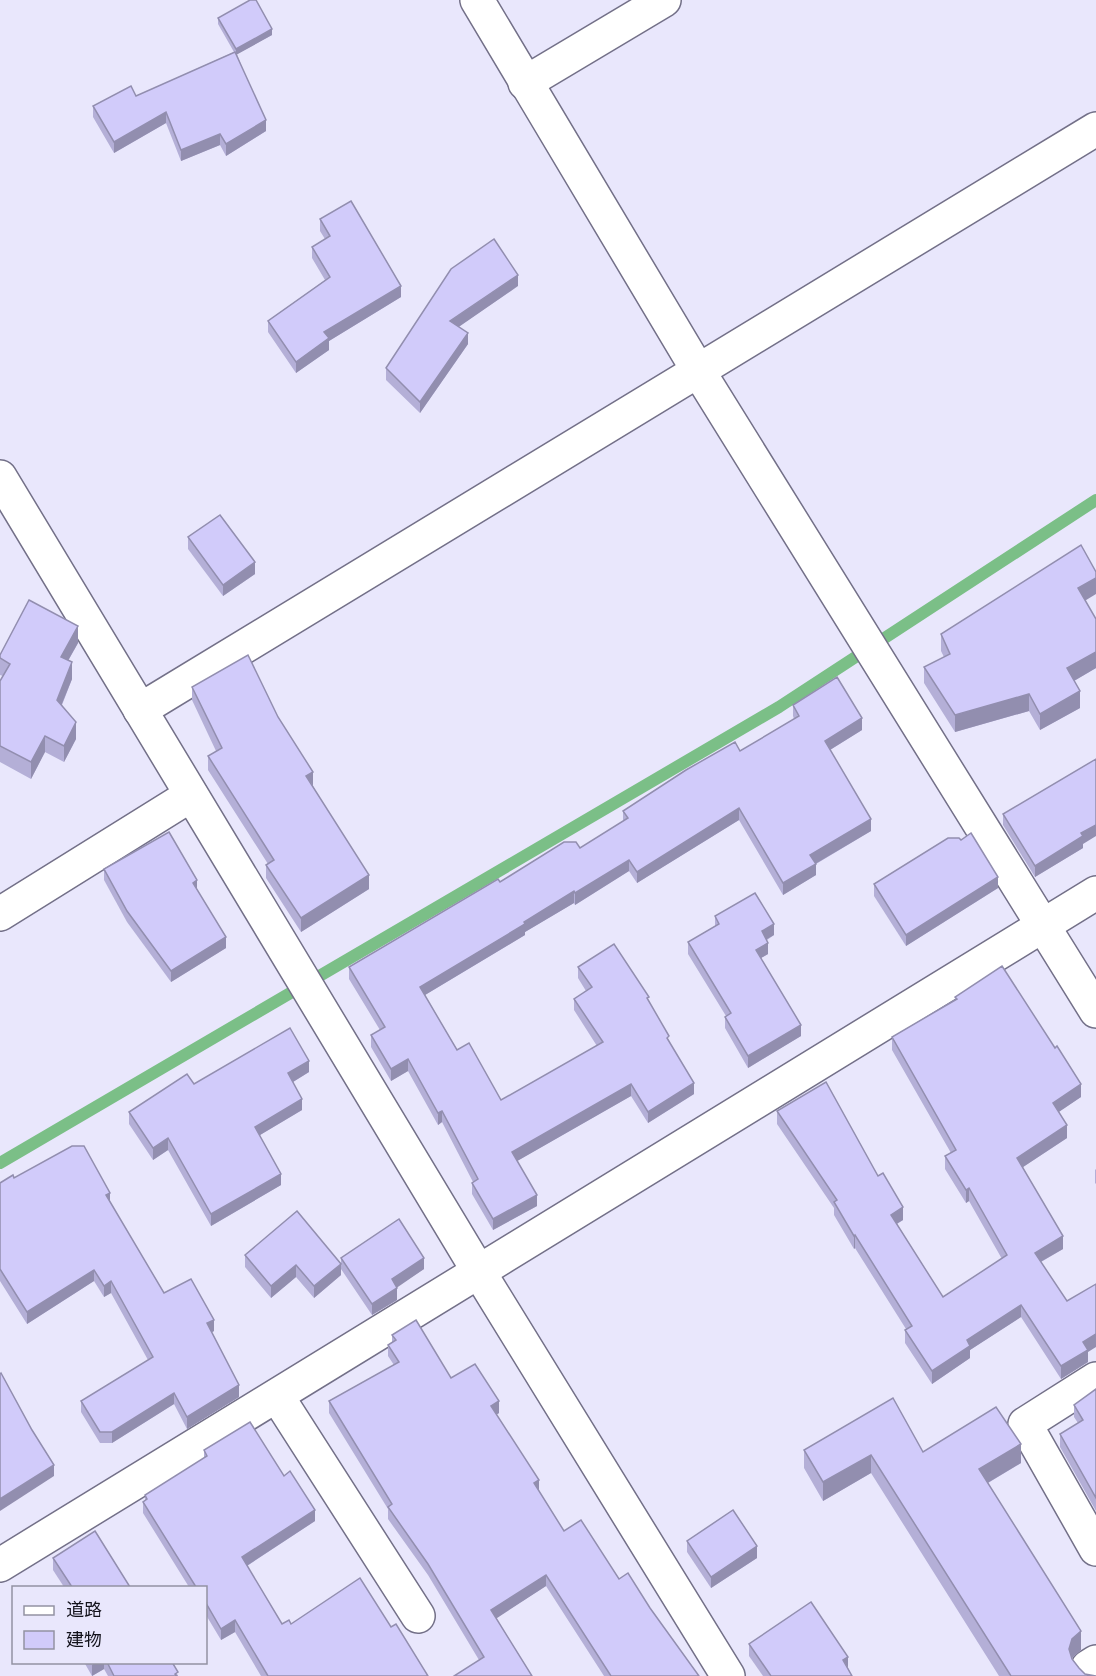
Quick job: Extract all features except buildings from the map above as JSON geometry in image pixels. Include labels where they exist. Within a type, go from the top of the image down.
[{"type":"street","points":[[477,0],[699,372],[1096,1011]]},
{"type":"street","points":[[525,83],[664,0]]},
{"type":"street","points":[[140,710],[1096,129]]},
{"type":"street","points":[[0,477],[479,1272],[728,1676]]},
{"type":"street","points":[[0,914],[191,795]]},
{"type":"street","points":[[0,1565],[1096,892]]},
{"type":"street","points":[[1096,1379],[1025,1424],[1096,1549]]},
{"type":"street","points":[[277,1396],[418,1616]]},
{"type":"street","points":[[1094,1676],[1088,1667],[1096,1662]]},
{"type":"waterway","points":[[0,1163],[779,707],[1096,500]]}]
